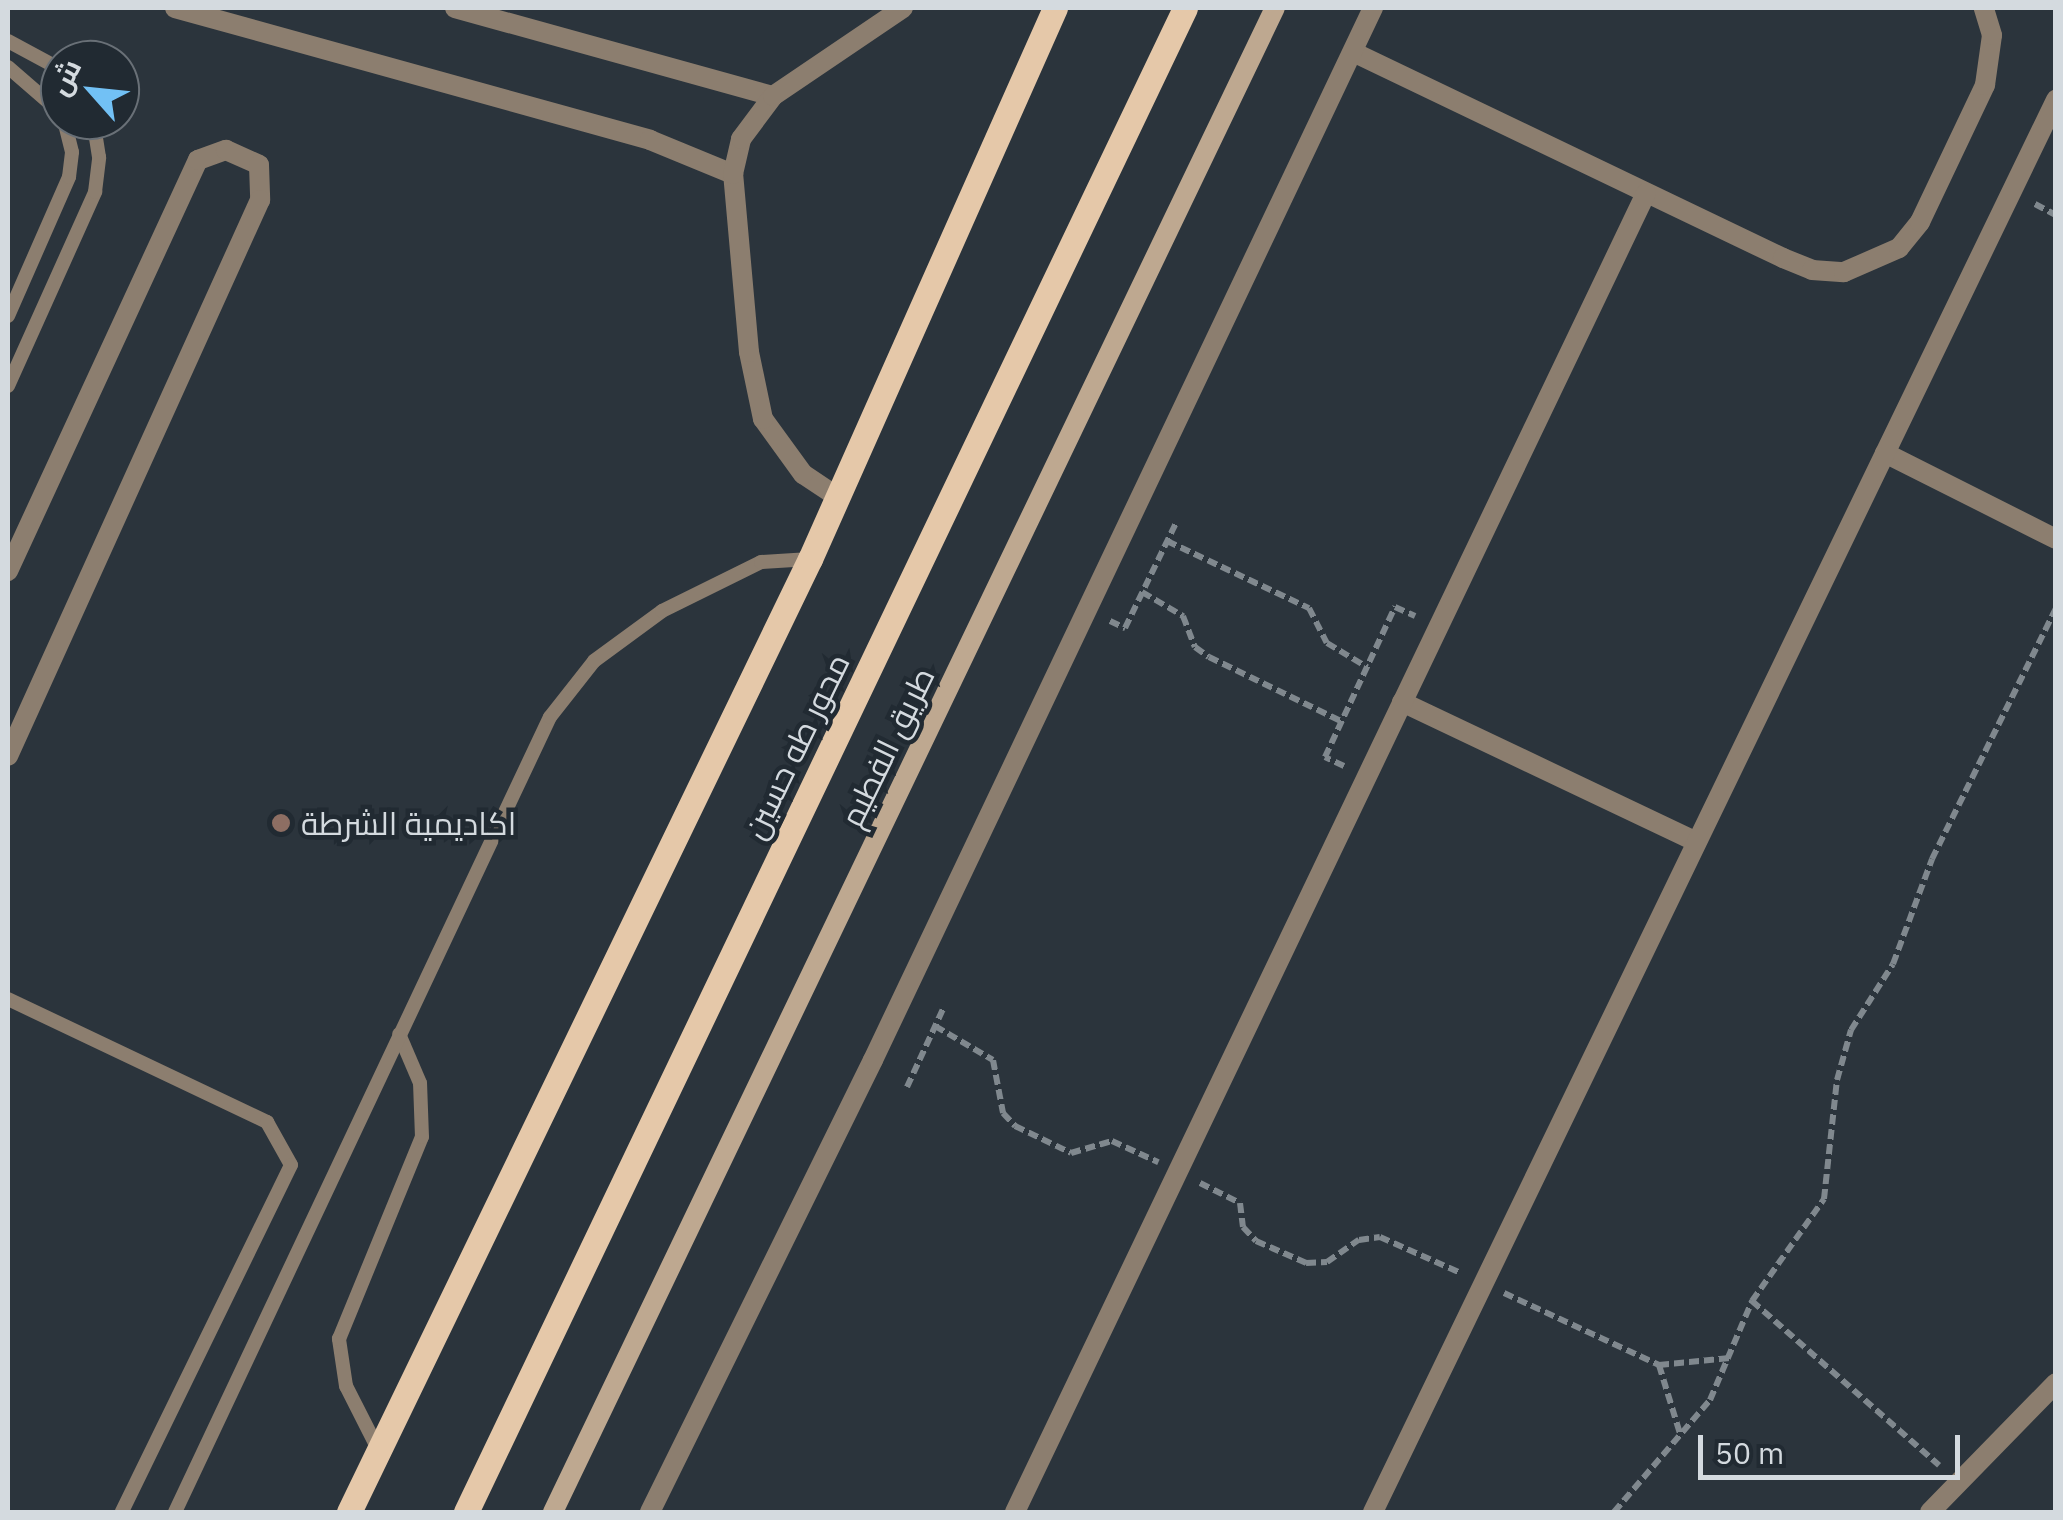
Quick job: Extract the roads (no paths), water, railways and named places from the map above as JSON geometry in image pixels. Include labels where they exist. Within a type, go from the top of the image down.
[{"type":"main road","points":[[349,1512],[810,559],[1055,8]]},
{"type":"main road","name":"محور طه حسين","points":[[466,1512],[1185,8]]},
{"type":"street","points":[[176,8],[650,140],[733,174]]},
{"type":"street","points":[[455,8],[772,96]]},
{"type":"street","points":[[838,498],[803,474],[763,419],[749,352],[733,174],[750,123],[772,96],[903,8]]},
{"type":"street","name":"طريق الفطيم","points":[[554,1512],[1275,8]]},
{"type":"street","points":[[650,1512],[874,1060],[1373,8]]},
{"type":"street","points":[[1353,52],[1812,270],[1874,264],[1920,222],[1985,85],[1992,34],[1984,8]]},
{"type":"street","points":[[1373,1512],[2056,100]]},
{"type":"street","points":[[8,571],[198,160],[226,150],[259,166],[260,200],[8,756]]},
{"type":"street","points":[[1016,1512],[1646,193]]},
{"type":"street","points":[[1885,454],[2056,539]]},
{"type":"street","points":[[1402,702],[1694,842]]},
{"type":"street","points":[[1930,1512],[2056,1383]]},
{"type":"lane","points":[[8,40],[40,58]]},
{"type":"lane","points":[[8,68],[40,95]]},
{"type":"lane","points":[[8,316],[69,177],[69,140]]},
{"type":"lane","points":[[8,386],[95,192],[100,157],[96,140]]},
{"type":"lane","points":[[175,1512],[534,749],[570,688],[594,661],[688,596],[761,562],[810,559]]},
{"type":"lane","points":[[8,999],[267,1122],[291,1164],[122,1512]]},
{"type":"lane","points":[[379,1451],[346,1386],[339,1338],[422,1137],[420,1084],[399,1034]]},
{"type":"place","name":"اكاديمية الشرطة","points":[[281,823]]}]
